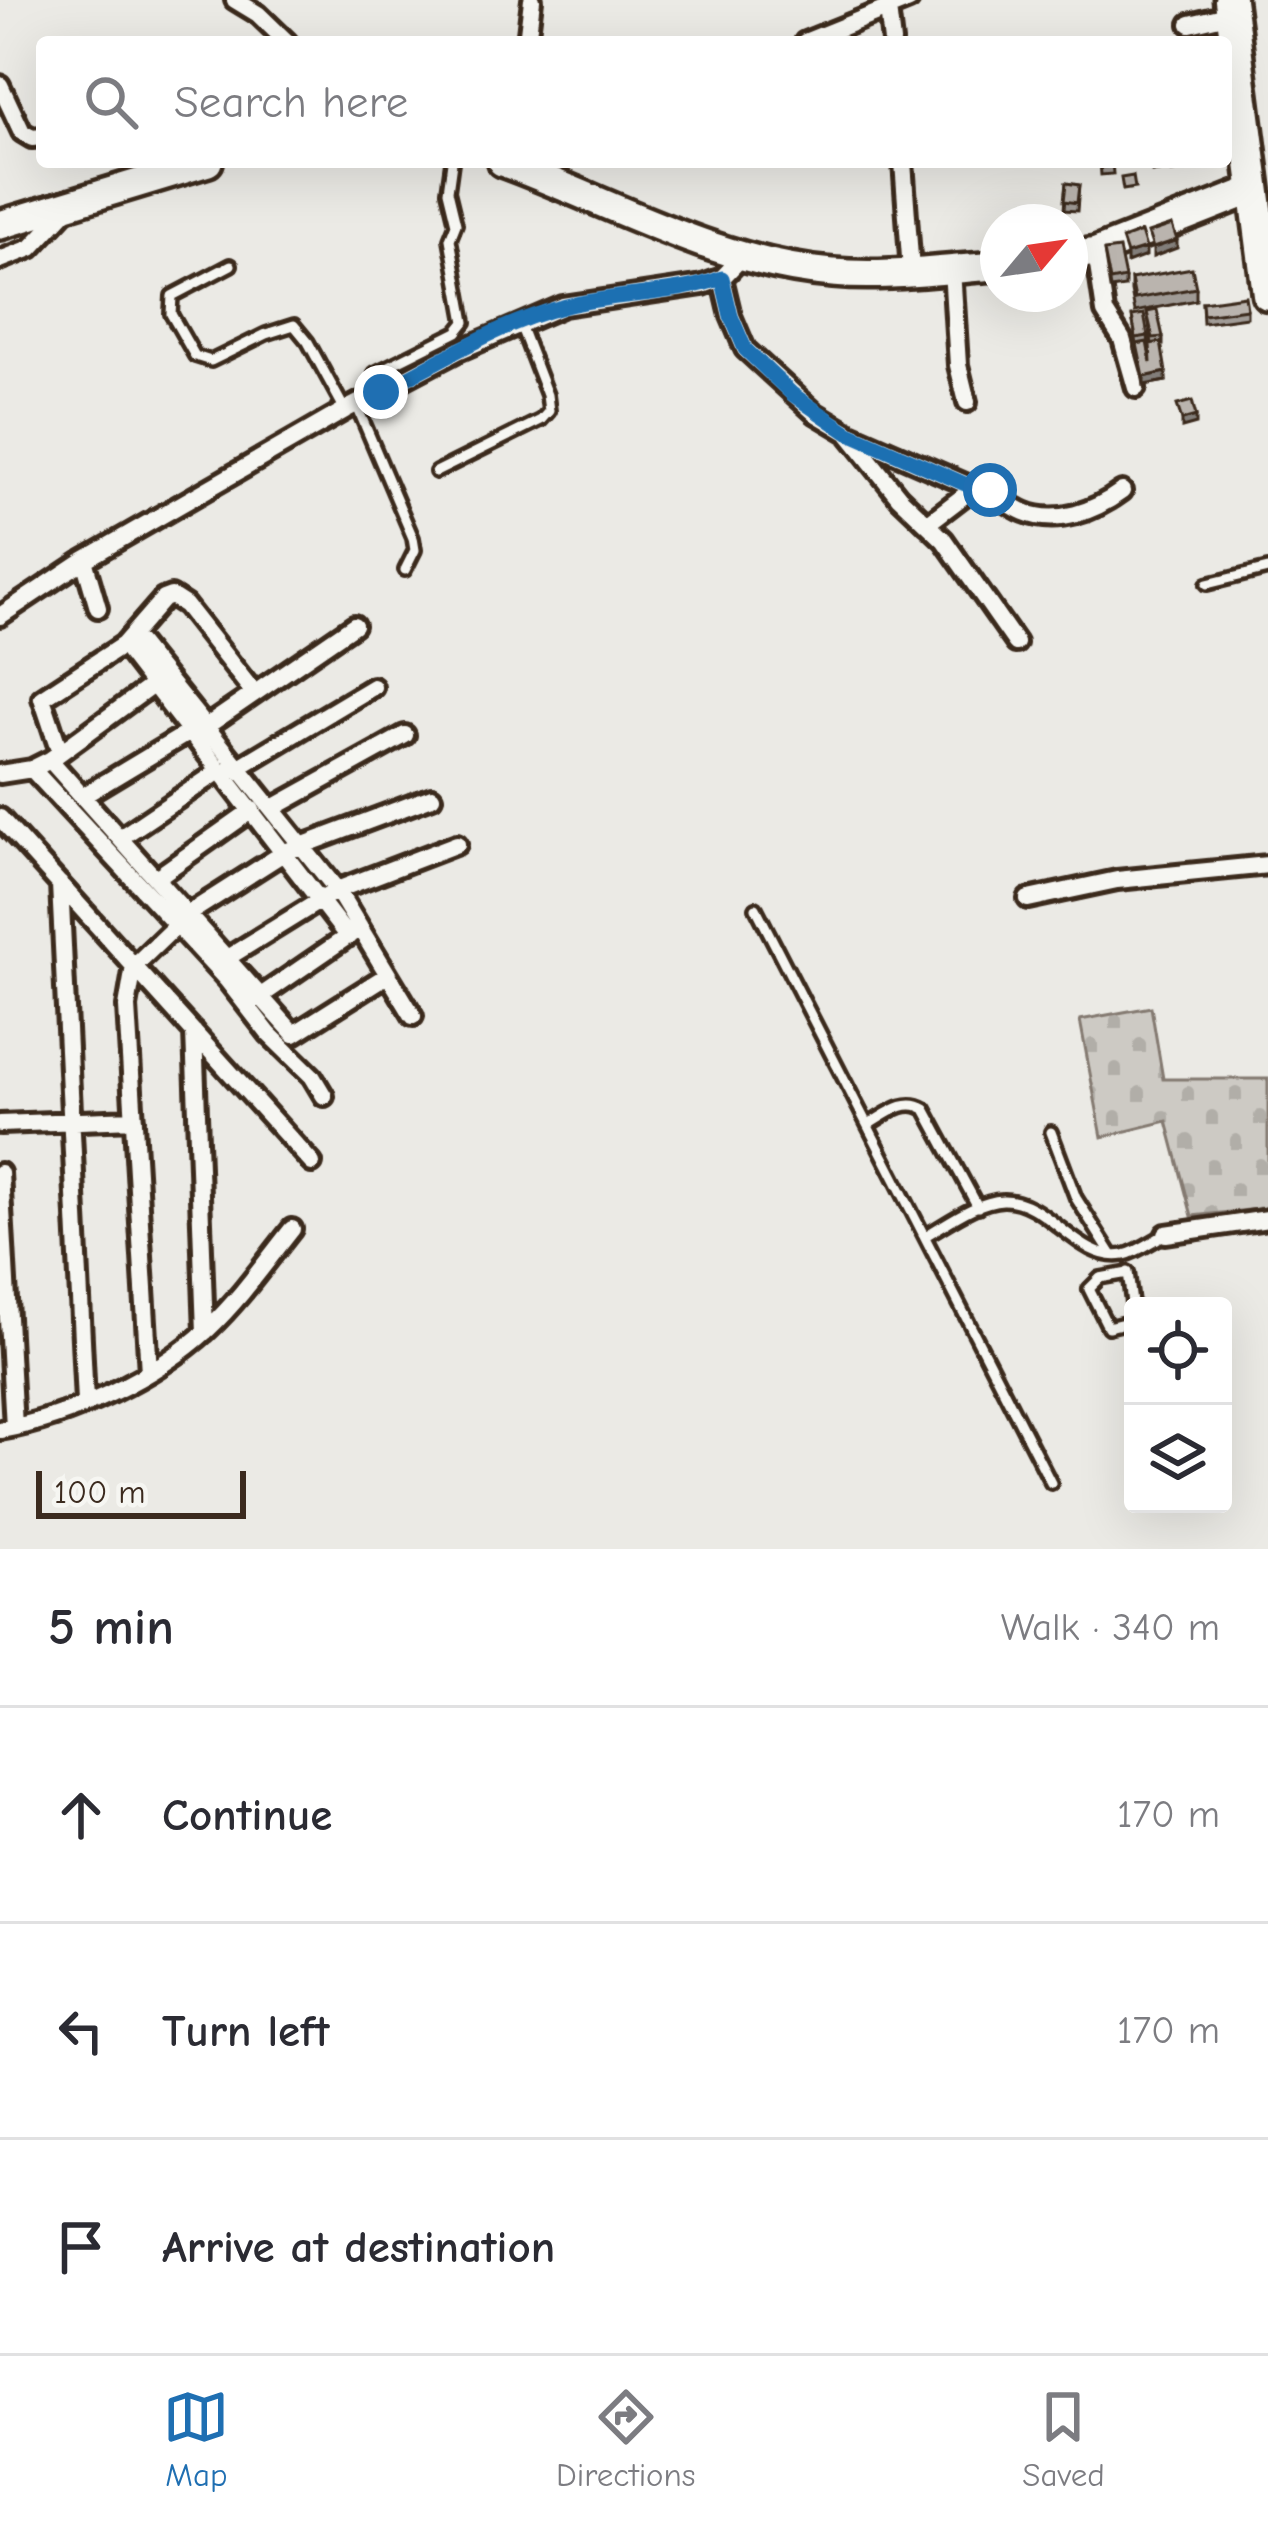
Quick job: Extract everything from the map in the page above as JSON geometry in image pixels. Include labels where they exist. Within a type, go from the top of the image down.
[{"type":"highway","points":[[1237,5],[1268,155]]},
{"type":"highway","points":[[1237,5],[1253,190],[1268,294]]},
{"type":"main road","points":[[0,225],[187,168]]},
{"type":"main road","points":[[530,168],[744,255],[833,273],[980,267]]},
{"type":"main road","points":[[1088,252],[1253,190]]},
{"type":"street","points":[[235,0],[281,36]]},
{"type":"street","points":[[528,36],[532,0]]},
{"type":"street","points":[[818,36],[876,8],[909,0]]},
{"type":"street","points":[[1190,23],[1237,5]]},
{"type":"street","points":[[876,8],[889,36]]},
{"type":"street","points":[[0,85],[22,132],[36,138]]},
{"type":"street","points":[[903,168],[911,271]]},
{"type":"street","points":[[0,260],[31,248],[76,200]]},
{"type":"street","points":[[0,616],[84,560],[350,407],[519,322],[563,306],[676,290],[722,278],[744,255]]},
{"type":"street","points":[[1088,267],[1105,312],[1122,339],[1136,388]]},
{"type":"street","points":[[952,268],[958,365],[967,402]]},
{"type":"street","points":[[722,278],[745,349],[815,413],[847,432],[974,488],[998,492],[1024,512],[1044,518],[1094,509],[1122,491]]},
{"type":"street","points":[[847,432],[871,465],[944,540],[1016,643]]},
{"type":"street","points":[[927,524],[974,488]]},
{"type":"street","points":[[84,560],[98,608]]},
{"type":"street","points":[[254,693],[185,605],[171,596],[163,599],[128,640],[42,698],[55,756],[83,796],[94,823],[120,838],[156,878],[182,920],[226,958],[254,1001],[268,1034],[312,1076],[324,1096]]},
{"type":"street","points":[[83,796],[199,729],[354,626]]},
{"type":"street","points":[[128,640],[154,685],[199,729]]},
{"type":"street","points":[[128,640],[199,729],[252,810],[294,850],[329,894],[412,1016]]},
{"type":"street","points":[[0,774],[32,769],[55,756],[154,685]]},
{"type":"street","points":[[120,838],[373,686]]},
{"type":"street","points":[[273,808],[405,735]]},
{"type":"street","points":[[32,769],[94,823],[254,1001],[294,1034],[386,976]]},
{"type":"street","points":[[228,771],[273,808],[294,850]]},
{"type":"street","points":[[149,1372],[127,1007],[134,966],[182,920],[294,850],[432,797]]},
{"type":"street","points":[[156,878],[252,810]]},
{"type":"street","points":[[0,818],[312,1162]]},
{"type":"street","points":[[226,958],[329,894],[457,844]]},
{"type":"street","points":[[1028,899],[1117,880],[1268,865]]},
{"type":"street","points":[[60,884],[85,1402]]},
{"type":"street","points":[[254,1001],[354,933]]},
{"type":"street","points":[[194,1031],[205,1332]]},
{"type":"street","points":[[0,1124],[134,1119]]},
{"type":"street","points":[[0,1173],[7,1428],[85,1402],[149,1372],[205,1332],[292,1229]]},
{"type":"street","points":[[1166,1234],[1268,1219]]},
{"type":"lane","points":[[381,392],[375,374],[457,332],[465,322],[450,239],[456,224],[448,190],[451,168]]},
{"type":"lane","points":[[231,265],[172,296],[171,314],[195,356],[211,361],[294,325],[350,407],[413,538],[415,550],[405,570]]},
{"type":"lane","points":[[436,472],[541,420],[550,411],[519,322]]},
{"type":"lane","points":[[1208,584],[1268,568]]},
{"type":"lane","points":[[756,908],[1051,1483]]},
{"type":"lane","points":[[868,1124],[902,1105],[925,1108],[978,1208]]},
{"type":"lane","points":[[1051,1132],[1076,1198],[1112,1255]]},
{"type":"lane","points":[[925,1236],[995,1201],[1021,1203],[1090,1247],[1112,1255],[1126,1255],[1166,1234]]},
{"type":"lane","points":[[1126,1255],[1131,1297]]},
{"type":"lane","points":[[1124,1323],[1108,1327],[1089,1289],[1095,1280],[1128,1273]]},
{"type":"green space","points":[[1151,1007],[1163,1079],[1268,1079],[1268,1208],[1192,1216],[1167,1121],[1102,1137],[1080,1020]]},
{"type":"building","points":[[1133,176],[1135,188],[1123,190],[1121,178]]},
{"type":"building","points":[[1066,183],[1079,185],[1077,203],[1064,201]]},
{"type":"building","points":[[1172,225],[1177,240],[1153,248],[1148,233]]},
{"type":"building","points":[[1141,232],[1146,248],[1127,254],[1122,239]]},
{"type":"building","points":[[1119,249],[1125,278],[1110,281],[1104,251]]},
{"type":"building","points":[[1192,268],[1196,288],[1135,299],[1131,279]]},
{"type":"building","points":[[1245,296],[1247,309],[1203,315],[1202,302]]},
{"type":"building","points":[[1157,310],[1163,337],[1153,338],[1147,312]]},
{"type":"building","points":[[1144,314],[1148,336],[1136,338],[1132,316]]},
{"type":"building","points":[[1147,342],[1151,363],[1150,344],[1161,342],[1166,372],[1144,377],[1137,344]]},
{"type":"building","points":[[1192,401],[1196,416],[1182,420],[1177,405]]},
{"type":"route","points":[[381,392],[519,322],[563,306],[676,290],[722,278],[745,349],[815,413],[974,488],[990,490]]}]
